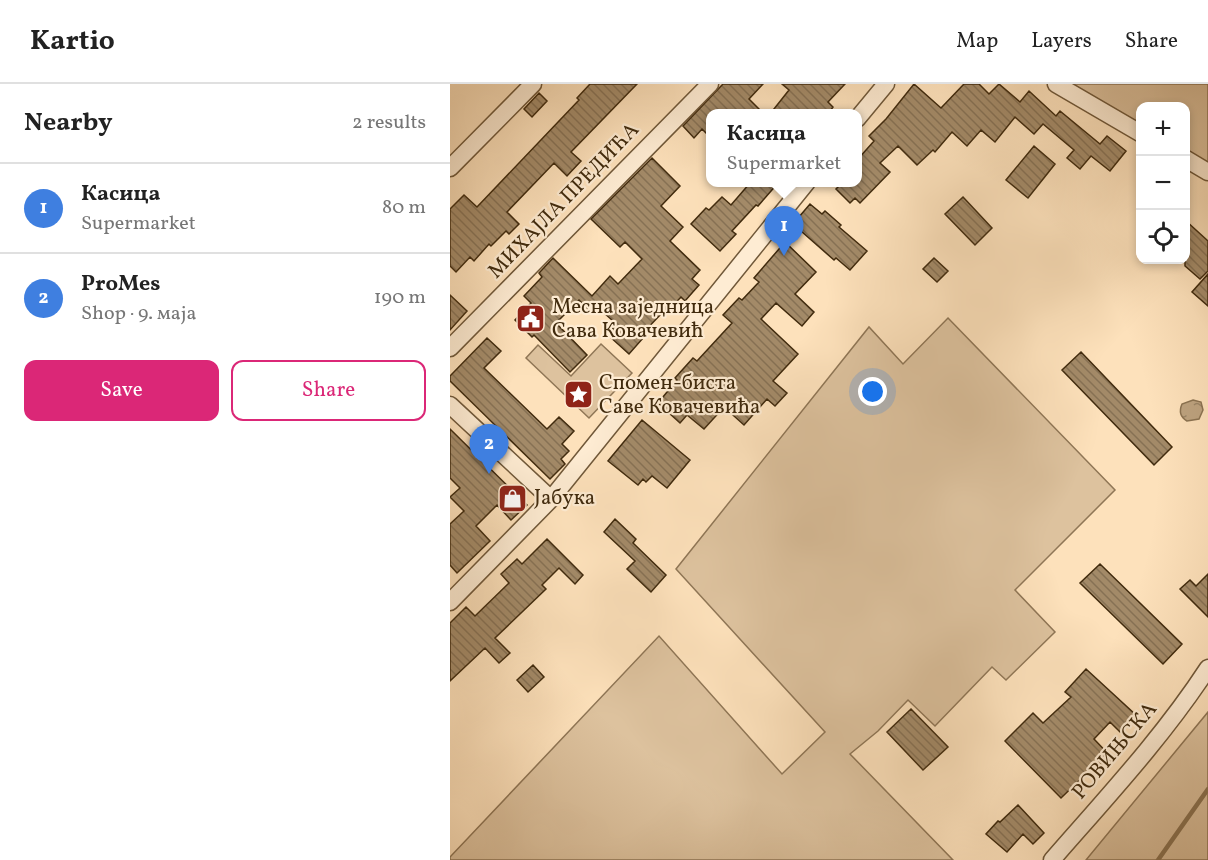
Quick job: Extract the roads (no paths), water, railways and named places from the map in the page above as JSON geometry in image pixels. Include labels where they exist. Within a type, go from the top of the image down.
[{"type":"street","points":[[450,168],[533,84]]},
{"type":"street","name":"МИХАЈЛА ПРЕДИЋА","points":[[450,348],[710,84]]},
{"type":"street","points":[[862,115],[886,84]]},
{"type":"street","points":[[1056,84],[1136,131]]},
{"type":"street","points":[[1190,162],[1208,172]]},
{"type":"street","points":[[450,602],[550,499],[804,187]]},
{"type":"street","points":[[450,405],[550,499]]},
{"type":"street","name":"РОВИЊСКА","points":[[1052,860],[1185,704],[1208,668]]},
{"type":"water","points":[[1193,400],[1201,402],[1203,410],[1199,419],[1187,421],[1182,416],[1181,407],[1182,404]]},
{"type":"waterway","points":[[1158,860],[1208,789]]},
{"type":"place","name":"Касица","points":[[784,256]]},
{"type":"place","name":"Месна заједница Сава Ковачевић","points":[[531,319]]},
{"type":"place","name":"Спомен-биста Саве Ковачевића","points":[[578,395]]},
{"type":"place","name":"ProMes","points":[[489,474]]},
{"type":"place","name":"Јабука","points":[[513,498]]}]
